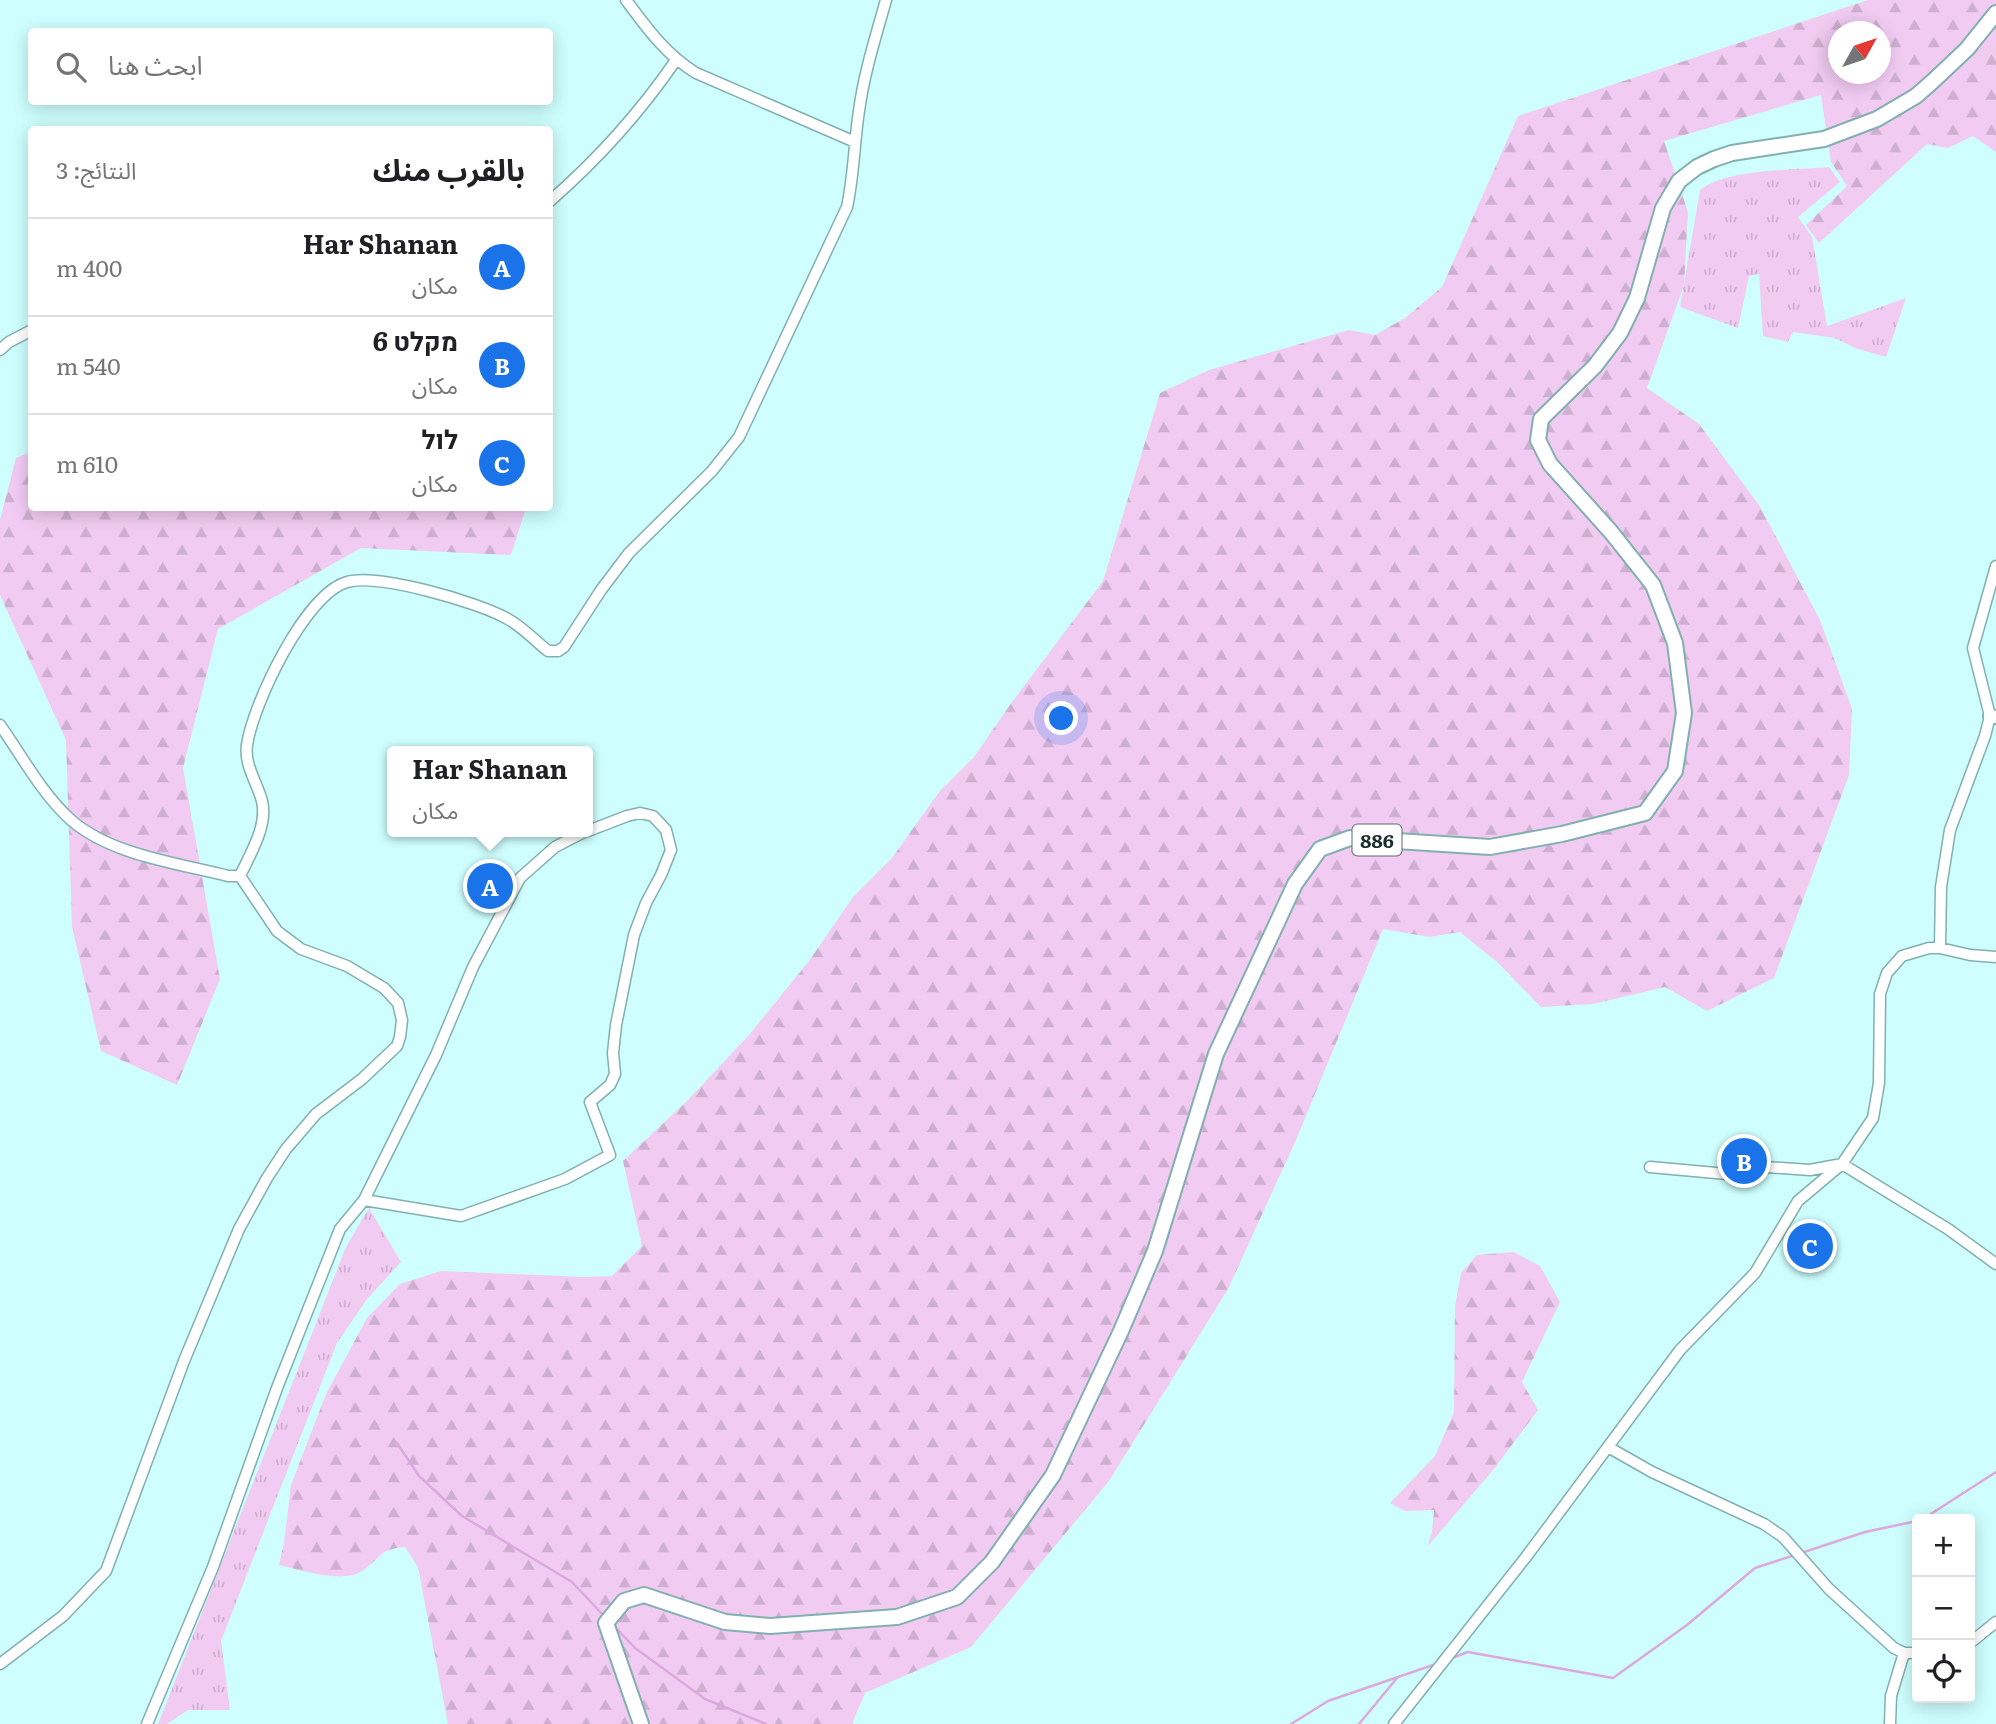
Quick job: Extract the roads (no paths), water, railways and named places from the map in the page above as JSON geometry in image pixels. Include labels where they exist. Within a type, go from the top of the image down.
[{"type":"main road","name":"886","points":[[641,1724],[606,1623],[624,1601],[644,1595],[725,1622],[770,1626],[897,1617],[957,1597],[992,1562],[1053,1475],[1121,1331],[1155,1251],[1216,1054],[1295,884],[1320,849],[1350,838],[1490,847],[1562,834],[1645,813],[1675,771],[1684,713],[1675,643],[1653,585],[1611,532],[1550,464],[1538,440],[1541,419],[1595,366],[1620,333],[1637,298],[1663,208],[1679,181],[1697,167],[1732,153],[1824,139],[1877,119],[1916,96],[1932,82],[1967,49],[1996,13]]},
{"type":"street","points":[[626,0],[676,60],[696,73],[855,142]]},
{"type":"street","points":[[240,876],[262,824],[263,812],[262,801],[248,764],[250,729],[292,635],[319,602],[339,585],[369,579],[479,605],[509,619],[548,651],[558,651],[565,647],[615,571],[650,531],[712,471],[739,437],[841,222],[851,188],[867,67],[886,0]]},
{"type":"street","points":[[553,198],[629,120],[676,60]]},
{"type":"street","points":[[0,350],[28,332]]},
{"type":"street","points":[[1940,948],[1941,887],[1950,830],[1993,716],[1973,648],[1996,566]]},
{"type":"street","points":[[0,725],[44,788],[72,820],[110,845],[228,876],[240,876]]},
{"type":"street","points":[[364,1200],[461,1216],[565,1179],[610,1155],[590,1102],[610,1085],[615,1074],[613,1054],[616,1025],[634,935],[671,850],[666,830],[653,816],[640,813],[593,828]]},
{"type":"street","points":[[147,1724],[213,1567],[277,1388],[341,1229],[364,1200],[436,1055],[473,967],[520,878],[555,847],[574,837]]},
{"type":"street","points":[[0,1664],[63,1616],[106,1571],[184,1361],[239,1229],[267,1178],[286,1149],[316,1114],[362,1079],[397,1046],[400,1037],[402,1020],[398,1003],[384,988],[347,966],[302,949],[277,931],[240,876]]},
{"type":"street","points":[[1394,1724],[1524,1560],[1680,1350],[1755,1273],[1798,1200],[1842,1164],[1873,1118],[1879,1083],[1881,994],[1887,973],[1902,956],[1940,948],[1970,955],[1996,957]]},
{"type":"street","points":[[1650,1167],[1727,1174],[1752,1166],[1810,1170],[1842,1164],[1995,1261]]},
{"type":"street","points":[[1608,1447],[1652,1472],[1764,1524],[1783,1537],[1829,1589],[1894,1648],[1904,1653],[1912,1653]]},
{"type":"street","points":[[1974,1640],[1996,1622]]},
{"type":"street","points":[[1891,1724],[1891,1696],[1904,1653]]},
{"type":"waterway","points":[[397,1443],[419,1476],[462,1516],[572,1582],[604,1616]]},
{"type":"waterway","points":[[1931,1514],[1996,1472]]},
{"type":"waterway","points":[[1801,1553],[1865,1532],[1912,1522]]},
{"type":"waterway","points":[[1452,1658],[1468,1652],[1613,1678],[1687,1625],[1755,1568],[1795,1555]]},
{"type":"waterway","points":[[614,1626],[635,1648],[705,1699],[766,1724]]},
{"type":"waterway","points":[[1291,1724],[1328,1701],[1436,1664]]},
{"type":"waterway","points":[[1359,1724],[1397,1678]]},
{"type":"place","name":"Har Shanan","points":[[490,886]]},
{"type":"place","name":"מקלט 6","points":[[1744,1161]]},
{"type":"place","name":"לול","points":[[1810,1246]]}]
